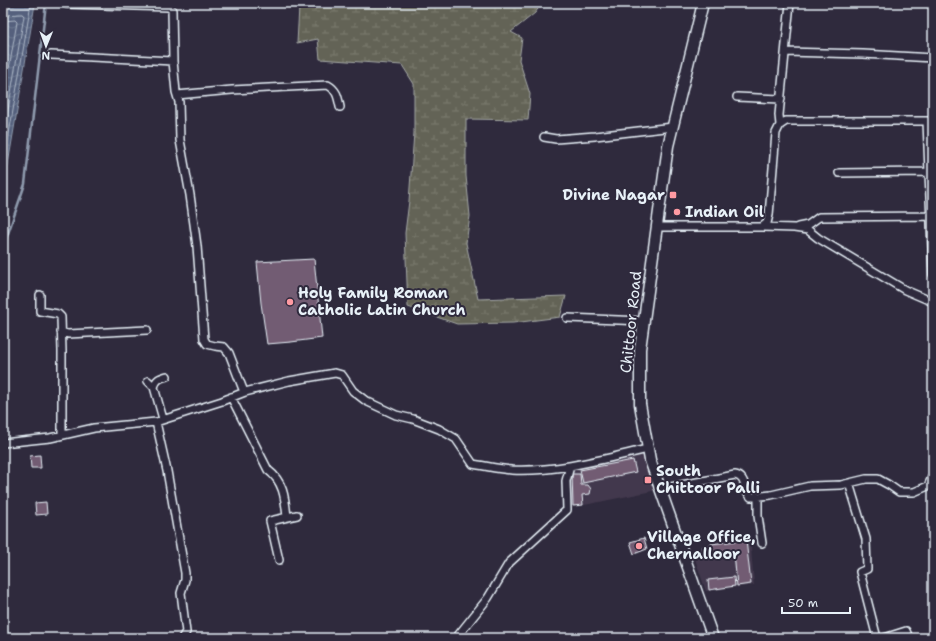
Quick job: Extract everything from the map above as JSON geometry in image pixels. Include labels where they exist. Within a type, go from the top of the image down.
[{"type":"main road","name":"Chittoor Road","points":[[703,3],[668,146],[640,349],[640,404],[650,460],[713,638]]},
{"type":"street","points":[[762,227],[767,223],[769,215],[776,133],[780,125],[790,3]]},
{"type":"street","points":[[67,4],[168,7],[172,10],[173,61],[179,102],[180,140],[190,195],[200,270],[204,339],[207,344],[224,347],[229,353],[244,392]]},
{"type":"street","points":[[786,52],[933,58]]},
{"type":"street","points":[[51,55],[173,61]]},
{"type":"street","points":[[177,96],[232,90],[328,85],[334,88],[338,95],[340,107]]},
{"type":"street","points":[[737,98],[781,99]]},
{"type":"street","points":[[780,125],[786,121],[930,121],[933,274]]},
{"type":"street","points":[[544,137],[556,138],[594,136],[673,127]]},
{"type":"street","points":[[839,173],[930,176]]},
{"type":"street","points":[[794,228],[808,225],[819,217],[932,216]]},
{"type":"street","points":[[657,227],[762,227],[808,230],[818,238],[905,290],[933,302]]},
{"type":"street","points":[[40,296],[40,311],[58,314],[61,317],[62,435]]},
{"type":"street","points":[[567,318],[644,321]]},
{"type":"street","points":[[62,332],[68,334],[147,330]]},
{"type":"street","points":[[3,443],[62,435],[94,428],[159,420],[244,392],[289,381],[335,373],[342,375],[353,391],[366,401],[396,415],[413,419],[440,429],[456,439],[473,464],[512,470],[570,466],[648,449]]},
{"type":"street","points":[[167,376],[158,379],[155,382],[154,387],[185,572],[185,580],[181,593],[186,632],[182,638]]},
{"type":"street","points":[[148,380],[154,387]]},
{"type":"street","points":[[231,397],[268,470],[274,474],[283,489],[287,517],[298,515],[270,521],[279,560]]},
{"type":"street","points":[[456,638],[488,598],[509,563],[567,510],[566,481],[570,466]]},
{"type":"street","points":[[660,489],[735,475],[741,476],[748,495],[751,497],[771,495],[810,486],[849,483],[866,479],[878,479],[899,492],[914,492],[928,486],[933,475]]},
{"type":"street","points":[[849,483],[866,539],[867,569],[860,572],[878,638]]},
{"type":"street","points":[[758,496],[758,516],[762,542]]},
{"type":"street","points":[[884,638],[906,631],[908,638]]},
{"type":"shaded area","points":[[643,454],[657,490],[570,508],[568,485],[572,468]]},
{"type":"shaded area","points":[[750,537],[754,585],[706,591],[692,550],[710,546],[710,543]]},
{"type":"green space","points":[[298,3],[542,3],[535,13],[511,32],[522,38],[519,60],[530,94],[528,120],[466,119],[466,176],[470,216],[466,243],[478,299],[566,296],[560,317],[513,323],[457,324],[408,307],[405,233],[414,133],[414,84],[402,65],[320,59],[318,39],[297,43]]},
{"type":"water","points":[[35,4],[3,194],[3,6]]},
{"type":"building","name":"Holy Family Roman Catholic Latin Church","points":[[314,259],[322,338],[267,344],[257,262]]},
{"type":"building","points":[[40,455],[41,468],[31,468],[30,456]]},
{"type":"building","points":[[633,460],[636,472],[583,483],[580,470]]},
{"type":"building","points":[[572,474],[580,474],[581,485],[588,485],[591,489],[590,494],[582,495],[583,505],[573,506]]},
{"type":"building","points":[[46,502],[47,514],[36,515],[35,503]]},
{"type":"building","points":[[3,504],[5,525],[3,525]]},
{"type":"building","name":"Village Office, Chernalloor","points":[[644,538],[647,549],[634,554],[630,542]]},
{"type":"building","points":[[746,540],[751,584],[737,586],[734,552],[702,556],[702,547],[711,546],[711,544]]},
{"type":"building","points":[[734,577],[735,586],[709,590],[708,580]]},
{"type":"waterway","points":[[3,248],[25,184],[46,3]]},
{"type":"waterway","points":[[3,621],[8,638]]},
{"type":"place","name":"Divine Nagar","points":[[673,195]]},
{"type":"place","name":"Indian Oil","points":[[677,212]]},
{"type":"place","name":"Holy Family Roman Catholic Latin Church","points":[[290,302]]},
{"type":"place","name":"South Chittoor Palli","points":[[648,480]]},
{"type":"place","name":"Village Office, Chernalloor","points":[[639,546]]}]
